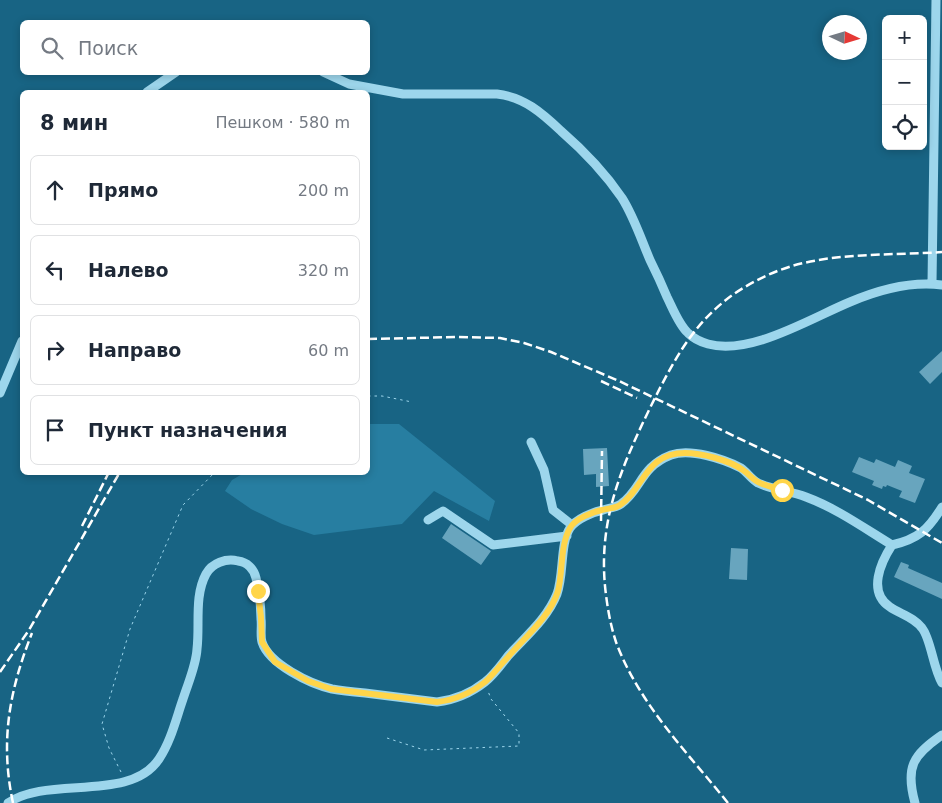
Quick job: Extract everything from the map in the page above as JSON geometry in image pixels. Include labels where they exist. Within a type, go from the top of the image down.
[{"type":"street","points":[[932,283],[936,0]]},
{"type":"street","points":[[150,90],[172,75]]},
{"type":"street","points":[[330,75],[349,84],[377,91],[403,94],[497,94],[511,96],[522,100],[540,112],[590,158],[622,199],[637,226],[650,259],[686,332],[707,344],[723,346],[743,345],[780,333],[852,301],[893,289],[932,283],[942,285]]},
{"type":"street","points":[[0,393],[20,346]]},
{"type":"street","points":[[531,442],[544,470],[553,510],[572,526]]},
{"type":"street","points":[[8,803],[21,797],[48,791],[112,785],[144,775],[152,769],[166,746],[196,661],[200,590],[205,575],[216,563],[225,560],[245,562],[252,569],[258,591],[262,642],[275,662],[308,681],[331,689],[437,702],[462,696],[486,682],[548,612],[557,593],[562,575],[567,536],[572,526],[578,520],[620,504],[631,493],[645,472],[658,461],[674,454],[694,453],[739,468],[759,483],[806,497],[822,504],[892,544],[914,538],[927,527],[942,507]]},
{"type":"street","points":[[428,520],[443,511],[493,545],[567,536]]},
{"type":"street","points":[[892,544],[880,568],[878,588],[880,597],[890,607],[915,621],[923,628],[942,683]]},
{"type":"street","points":[[915,803],[912,774],[915,759],[925,747],[942,735]]},
{"type":"path","points":[[370,396],[382,396],[412,402]]},
{"type":"path","points":[[125,781],[109,748],[102,724],[130,629],[183,505],[213,475]]},
{"type":"path","points":[[387,738],[424,750],[519,746],[520,733],[491,699],[486,682]]},
{"type":"shaded area","points":[[370,424],[399,424],[495,501],[489,521],[434,491],[402,524],[314,535],[282,524],[251,509],[225,491],[232,480],[241,475],[370,475]]},
{"type":"building","points":[[942,351],[942,372],[930,384],[919,372]]},
{"type":"building","points":[[607,448],[609,486],[596,487],[596,474],[584,475],[583,449]]},
{"type":"building","points":[[859,457],[874,463],[876,459],[895,467],[898,460],[912,466],[909,473],[925,479],[915,503],[899,497],[902,491],[887,485],[886,487],[883,486],[882,489],[872,485],[874,481],[852,472]]},
{"type":"building","points":[[451,524],[491,551],[481,565],[442,538]]},
{"type":"building","points":[[731,548],[748,549],[747,580],[729,579]]},
{"type":"building","points":[[901,562],[909,565],[908,568],[942,583],[942,599],[894,577]]},
{"type":"railway","points":[[728,803],[665,727],[651,707],[626,665],[614,636],[606,595],[605,545],[613,500],[628,455],[671,367],[695,330],[726,300],[745,287],[788,267],[831,258],[942,252]]},
{"type":"railway","points":[[370,339],[500,338],[524,343],[551,352],[619,381],[868,500],[942,543]]},
{"type":"railway","points":[[601,381],[637,398]]},
{"type":"railway","points":[[601,521],[602,451]]},
{"type":"railway","points":[[82,526],[108,475]]},
{"type":"railway","points":[[0,672],[29,630],[118,475]]},
{"type":"railway","points":[[13,803],[7,759],[9,717],[12,696],[32,633]]},
{"type":"route","points":[[258,591],[262,642],[275,662],[308,681],[331,689],[437,702],[450,700],[462,696],[486,682],[548,612],[557,593],[562,575],[566,538],[572,526],[578,520],[620,504],[631,493],[645,472],[658,461],[674,454],[699,454],[739,468],[759,483],[782,490]]}]
